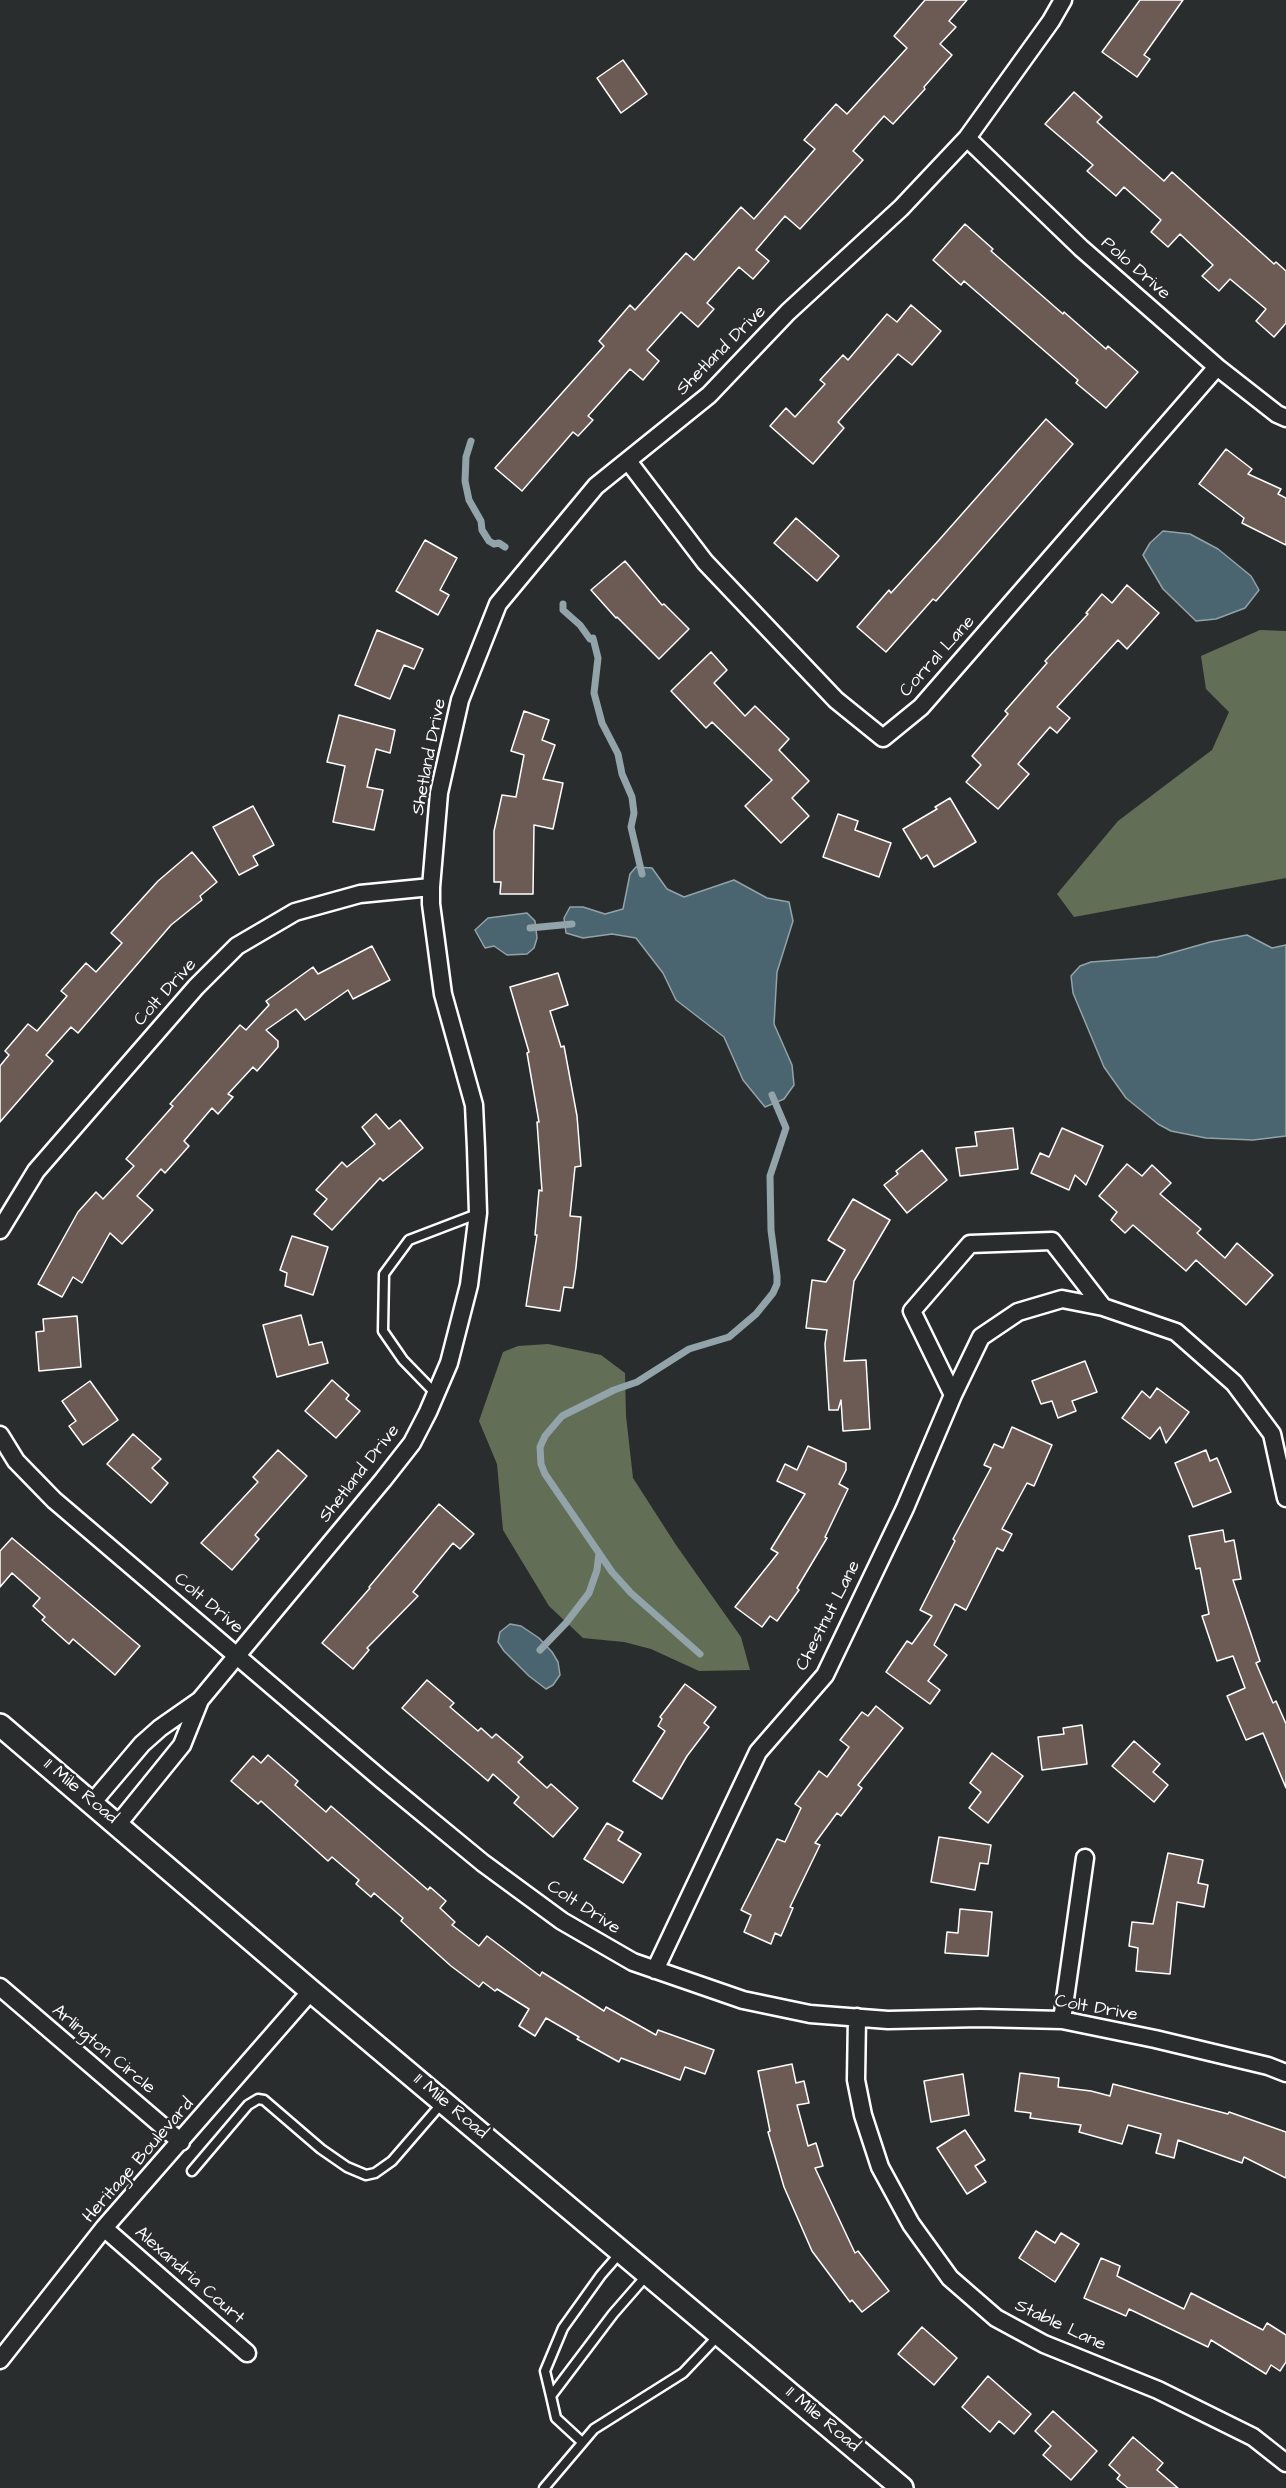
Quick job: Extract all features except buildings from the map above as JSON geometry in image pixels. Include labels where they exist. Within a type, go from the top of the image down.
[{"type":"street","name":"Shetland Drive","points":[[92,1803],[142,1744],[160,1728],[200,1700],[239,1656],[412,1443],[449,1363],[469,1285],[477,1214],[474,1106],[443,994],[431,888],[439,793],[460,700],[498,604],[596,486],[709,395],[788,312],[901,208],[967,138],[1051,21],[1063,0]]},
{"type":"street","name":"Polo Drive","points":[[967,138],[1081,248],[1217,367],[1277,414],[1286,418]]},
{"type":"street","name":"Corral Lane","points":[[628,461],[705,562],[836,700],[883,738],[921,707],[1217,367]]},
{"type":"street","name":"Colt Drive","points":[[0,1230],[36,1171],[196,987],[237,946],[295,912],[360,894],[431,888]]},
{"type":"street","points":[[953,1395],[912,1311],[970,1244],[1052,1241],[1103,1307]]},
{"type":"street","name":"Chestnut Lane","points":[[655,1970],[758,1752],[825,1675],[905,1508],[953,1395],[981,1337],[1018,1312],[1062,1299],[1103,1307],[1176,1332],[1234,1383],[1272,1434],[1286,1498]]},
{"type":"street","name":"Colt Drive","points":[[3,1444],[16,1461],[54,1500],[483,1863],[562,1921],[633,1962],[743,2000],[810,2014],[888,2020],[980,2018],[1062,2020],[1155,2039],[1268,2066],[1286,2073]]},
{"type":"street","name":"Shetland Drive","points":[[118,1824],[182,1745],[200,1700]]},
{"type":"street","name":"11 Mile Road","points":[[0,1725],[311,1992],[902,2488]]},
{"type":"street","points":[[1062,2020],[1085,1858]]},
{"type":"street","name":"Arlington Circle","points":[[0,1988],[181,2142]]},
{"type":"street","name":"Heritage Boulevard","points":[[0,2360],[104,2228],[311,1992]]},
{"type":"street","name":"Stable Lane","points":[[857,2017],[856,2080],[863,2115],[880,2167],[911,2224],[950,2278],[996,2318],[1025,2334],[1044,2344],[1158,2390],[1252,2438],[1286,2463]]},
{"type":"street","name":"Alexandria Court","points":[[104,2228],[247,2353]]},
{"type":"lane","points":[[436,1394],[403,1360],[383,1331],[384,1274],[409,1240],[477,1214]]},
{"type":"lane","points":[[192,2171],[248,2105],[258,2099],[264,2100],[321,2150],[347,2167],[366,2175],[375,2173],[392,2161],[444,2102]]},
{"type":"lane","points":[[582,2442],[556,2418],[546,2371],[563,2328],[601,2274],[621,2251]]},
{"type":"lane","points":[[551,2396],[613,2314],[648,2274]]},
{"type":"lane","points":[[544,2488],[594,2429],[683,2373],[720,2334]]},
{"type":"green space","points":[[1260,630],[1286,631],[1286,878],[1074,917],[1057,894],[1118,821],[1212,750],[1229,712],[1206,689],[1201,656]]},
{"type":"green space","points":[[548,1344],[601,1355],[625,1373],[626,1416],[633,1478],[676,1545],[741,1637],[750,1670],[699,1671],[651,1649],[624,1642],[583,1638],[549,1606],[503,1530],[497,1464],[479,1421],[503,1352],[518,1346]]},
{"type":"water","points":[[1163,531],[1190,534],[1218,549],[1251,576],[1259,590],[1245,608],[1216,619],[1196,621],[1163,589],[1143,555],[1150,543]]},
{"type":"water","points":[[636,867],[652,868],[667,889],[684,897],[734,880],[767,898],[789,902],[793,921],[777,972],[774,1024],[792,1065],[794,1085],[784,1099],[765,1107],[743,1080],[724,1037],[676,1000],[663,973],[636,938],[612,934],[583,938],[566,933],[564,918],[570,907],[583,907],[605,914],[623,909],[630,874]]},
{"type":"water","points":[[527,913],[535,921],[537,938],[534,948],[527,954],[507,955],[494,946],[485,948],[475,930],[488,918]]},
{"type":"water","points":[[1247,935],[1272,948],[1286,945],[1286,1136],[1253,1140],[1206,1138],[1171,1131],[1158,1124],[1126,1098],[1104,1067],[1073,993],[1071,976],[1080,966],[1091,962],[1157,957],[1210,942]]},
{"type":"water","points":[[510,1624],[521,1626],[539,1638],[552,1652],[558,1662],[560,1675],[553,1685],[546,1689],[504,1651],[498,1642],[500,1632]]},
{"type":"waterway","points":[[471,441],[466,457],[465,481],[469,500],[489,541],[505,547]]},
{"type":"waterway","points":[[563,604],[563,610],[580,625],[590,639],[593,638],[598,658],[594,693],[602,723],[618,754],[622,774],[632,797],[634,813],[631,827],[642,874]]},
{"type":"waterway","points":[[530,928],[572,924]]},
{"type":"waterway","points":[[700,1654],[631,1593],[612,1572],[545,1474],[541,1464],[540,1447],[545,1436],[562,1416],[614,1390],[637,1382],[689,1349],[729,1337],[756,1314],[773,1293],[777,1284],[777,1276],[771,1230],[770,1176],[786,1128],[772,1095]]},
{"type":"waterway","points":[[540,1650],[566,1623],[589,1593],[597,1570],[599,1553]]}]
